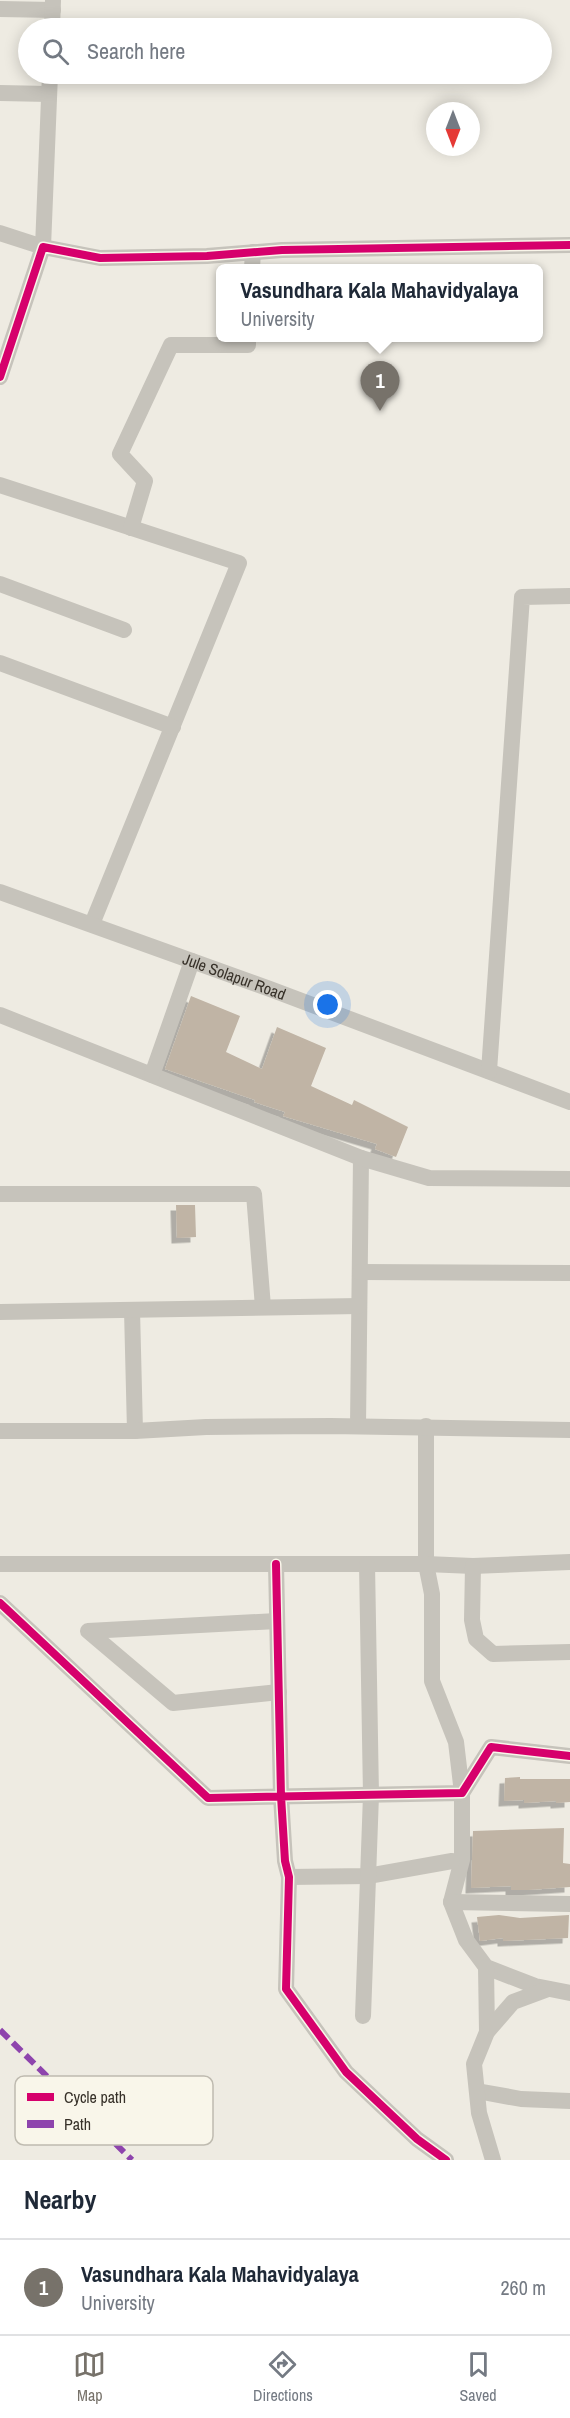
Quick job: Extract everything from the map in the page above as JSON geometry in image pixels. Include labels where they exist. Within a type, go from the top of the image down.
[{"type":"street","points":[[0,9],[53,5]]},
{"type":"street","points":[[0,377],[43,247],[50,84]]},
{"type":"street","points":[[0,93],[50,94]]},
{"type":"street","points":[[0,233],[43,247],[100,258],[207,256],[253,260],[570,244]]},
{"type":"street","points":[[131,528],[146,481],[120,454],[171,345],[248,345],[248,342]]},
{"type":"street","points":[[0,485],[239,563],[92,924]]},
{"type":"street","points":[[0,584],[124,630]]},
{"type":"street","points":[[489,1071],[522,597],[570,596]]},
{"type":"street","points":[[0,663],[174,727]]},
{"type":"street","name":"Jule Solapur Road","points":[[0,892],[570,1102]]},
{"type":"street","points":[[152,1075],[192,961]]},
{"type":"street","points":[[0,1015],[361,1158],[429,1178],[570,1179]]},
{"type":"street","points":[[358,1426],[361,1158]]},
{"type":"street","points":[[0,1194],[254,1194],[263,1308]]},
{"type":"street","points":[[360,1272],[570,1273]]},
{"type":"street","points":[[0,1312],[359,1306]]},
{"type":"street","points":[[132,1310],[135,1431]]},
{"type":"street","points":[[0,1431],[135,1431],[206,1427],[358,1426],[570,1430]]},
{"type":"street","points":[[426,1426],[426,1564],[432,1594],[432,1681],[456,1742],[462,1793],[462,1860],[451,1902],[466,1940],[486,1967],[535,1986],[570,1993]]},
{"type":"street","points":[[0,1564],[426,1564],[473,1566],[570,1562]]},
{"type":"street","points":[[276,1564],[281,1796],[285,1861],[289,1877],[286,1989],[346,2072],[417,2139],[446,2160]]},
{"type":"street","points":[[363,2016],[371,1795],[367,1564]]},
{"type":"street","points":[[473,1566],[472,1620],[476,1639],[493,1654],[570,1652]]},
{"type":"street","points":[[0,1603],[208,1798],[462,1793]]},
{"type":"street","points":[[277,1621],[88,1631],[174,1703],[279,1692]]},
{"type":"street","points":[[462,1793],[491,1747],[570,1756]]},
{"type":"street","points":[[289,1877],[368,1876],[452,1861]]},
{"type":"street","points":[[451,1902],[570,1904]]},
{"type":"street","points":[[486,1967],[487,2032]]},
{"type":"street","points":[[493,2160],[480,2113],[474,2064],[487,2032],[513,2002],[548,1989]]},
{"type":"street","points":[[477,2091],[521,2099],[570,2101]]},
{"type":"building","points":[[191,996],[240,1016],[226,1052],[262,1069],[277,1027],[326,1048],[311,1086],[352,1105],[354,1100],[408,1127],[396,1157],[375,1149],[377,1144],[283,1116],[285,1112],[254,1102],[255,1100],[165,1069]]},
{"type":"building","points":[[176,1205],[195,1205],[196,1237],[177,1238]]},
{"type":"building","points":[[520,1777],[520,1779],[570,1779],[570,1802],[504,1801],[505,1778]]},
{"type":"building","points":[[564,1828],[563,1863],[570,1864],[570,1887],[528,1890],[511,1890],[511,1886],[471,1888],[473,1831]]},
{"type":"building","points":[[499,1915],[520,1918],[569,1915],[568,1938],[503,1941],[503,1938],[480,1941],[477,1917]]},
{"type":"marked path","points":[[0,2030],[47,2076]]},
{"type":"marked path","points":[[117,2145],[132,2160]]},
{"type":"cycle path","points":[[0,377],[43,247],[100,258],[207,256],[282,250],[570,245]]},
{"type":"cycle path","points":[[276,1564],[281,1796],[285,1861],[289,1877],[286,1989],[346,2072],[417,2139],[446,2160]]},
{"type":"cycle path","points":[[0,1603],[208,1798],[462,1793],[491,1747],[570,1756]]},
{"type":"place","name":"Vasundhara Kala Mahavidyalaya","points":[[380,411]]}]
